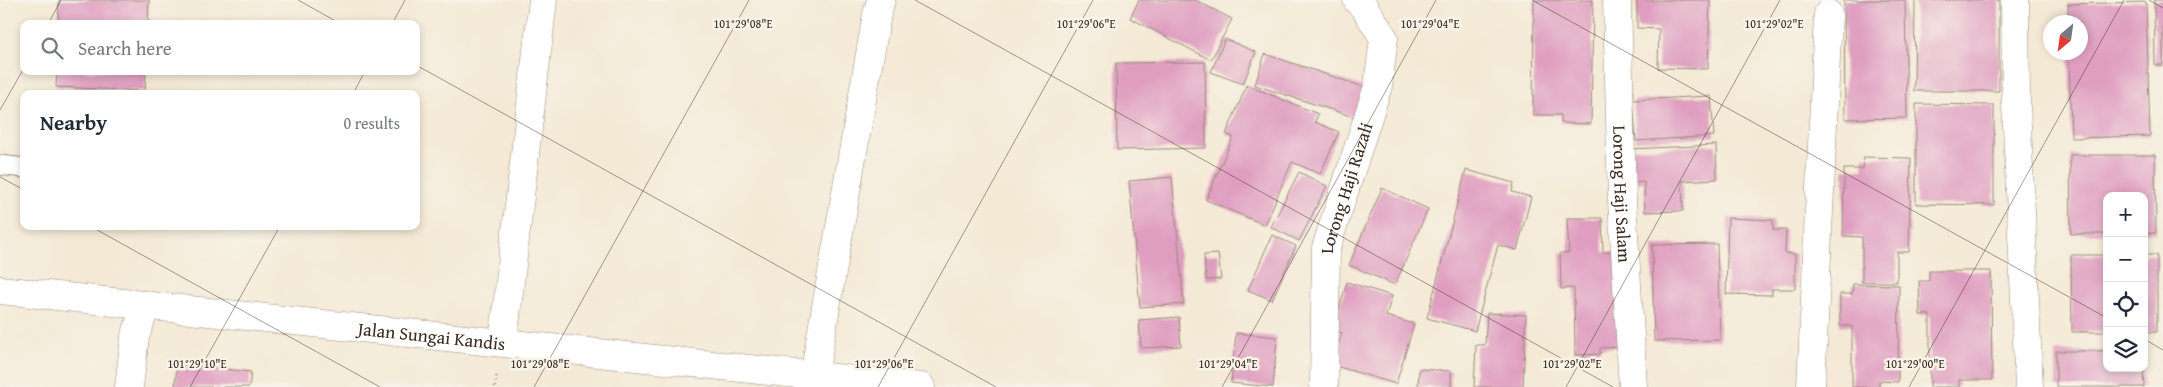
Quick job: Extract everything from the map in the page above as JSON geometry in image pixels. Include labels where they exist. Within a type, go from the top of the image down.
[{"type":"street","points":[[502,342],[543,0]]},
{"type":"street","points":[[814,376],[881,0]]},
{"type":"street","name":"Lorong Haji Razali","points":[[1324,387],[1326,248],[1378,86],[1384,38],[1364,7],[1357,0]]},
{"type":"street","name":"Lorong Haji Salam","points":[[1617,0],[1622,200],[1633,387]]},
{"type":"street","points":[[2015,0],[2016,104],[2029,387]]},
{"type":"street","points":[[1811,387],[1828,14]]},
{"type":"street","name":"Jalan Sungai Kandis","points":[[0,290],[922,387]]},
{"type":"street","points":[[128,387],[135,337],[146,305]]},
{"type":"lane","points":[[0,165],[20,168]]},
{"type":"building","points":[[59,0],[149,0],[148,20],[58,20]]},
{"type":"building","points":[[1139,0],[1195,0],[1232,19],[1211,60],[1130,18]]},
{"type":"building","points":[[1534,0],[1593,0],[1591,124],[1561,123],[1561,115],[1533,115]]},
{"type":"building","points":[[1637,0],[1710,0],[1708,69],[1658,68],[1659,29],[1637,28]]},
{"type":"building","points":[[1844,0],[1905,0],[1907,118],[1845,119]]},
{"type":"building","points":[[1915,0],[1999,0],[1999,91],[1914,91]]},
{"type":"building","points":[[2154,0],[2163,0],[2163,65],[2155,65]]},
{"type":"building","points":[[2146,2],[2150,136],[2071,138],[2069,60],[2088,60],[2088,15],[2068,15],[2068,4]]},
{"type":"building","points":[[1225,39],[1256,52],[1243,84],[1211,72]]},
{"type":"building","points":[[1265,54],[1370,89],[1360,119],[1255,85]]},
{"type":"building","points":[[1205,62],[1206,148],[1117,150],[1116,63]]},
{"type":"building","points":[[57,75],[146,75],[145,90],[56,87]]},
{"type":"building","points":[[1247,85],[1318,114],[1315,122],[1339,132],[1320,174],[1292,162],[1265,225],[1206,200],[1233,137],[1226,134]]},
{"type":"building","points":[[1711,96],[1714,136],[1636,141],[1633,100]]},
{"type":"building","points":[[1916,104],[1994,105],[1994,205],[1916,204]]},
{"type":"building","points":[[1716,145],[1717,179],[1682,181],[1683,211],[1645,212],[1644,182],[1630,183],[1629,149]]},
{"type":"building","points":[[2070,155],[2155,155],[2156,233],[2148,233],[2148,192],[2103,192],[2103,234],[2071,234]]},
{"type":"building","points":[[1864,157],[1911,158],[1909,252],[1897,252],[1897,282],[1862,282],[1862,237],[1843,236],[1844,169],[1863,169]]},
{"type":"building","points":[[1466,170],[1514,183],[1512,192],[1531,197],[1517,250],[1498,245],[1475,331],[1427,318]]},
{"type":"building","points":[[1299,172],[1327,186],[1299,241],[1271,227]]},
{"type":"building","points":[[1172,177],[1184,304],[1140,307],[1129,181]]},
{"type":"building","points":[[1382,188],[1428,209],[1395,285],[1349,265]]},
{"type":"building","points":[[1567,218],[1602,218],[1603,252],[1620,252],[1622,347],[1600,348],[1600,354],[1575,355],[1574,288],[1561,289],[1560,253],[1569,253]]},
{"type":"building","points":[[1728,218],[1773,220],[1773,230],[1786,230],[1785,253],[1795,254],[1795,289],[1772,289],[1772,295],[1726,294]]},
{"type":"building","points":[[1272,235],[1296,246],[1272,300],[1248,290]]},
{"type":"building","points":[[1717,244],[1720,340],[1654,341],[1652,245]]},
{"type":"building","points":[[1218,254],[1221,279],[1206,280],[1204,255]]},
{"type":"building","points":[[2071,255],[2103,255],[2103,332],[2072,332]]},
{"type":"building","points":[[2148,255],[2157,255],[2157,332],[2148,332]]},
{"type":"building","points":[[1929,271],[1991,271],[1992,380],[1959,380],[1959,387],[1930,387],[1930,315],[1920,315],[1919,281],[1929,281]]},
{"type":"building","points":[[1347,282],[1392,296],[1386,316],[1414,324],[1396,384],[1332,365],[1342,333],[1333,330]]},
{"type":"building","points":[[1853,284],[1899,285],[1898,382],[1879,381],[1879,387],[1852,387],[1852,326],[1840,326],[1840,294],[1852,294]]},
{"type":"building","points":[[1487,313],[1526,315],[1523,387],[1474,387],[1476,345],[1485,345]]},
{"type":"building","points":[[1179,317],[1181,346],[1141,348],[1139,320]]},
{"type":"building","points":[[1236,333],[1277,337],[1273,387],[1231,383]]},
{"type":"building","points":[[2056,351],[2103,351],[2103,372],[2143,372],[2144,387],[2056,387]]},
{"type":"building","points":[[177,364],[251,372],[249,387],[175,387]]},
{"type":"building","points":[[1419,369],[1451,371],[1451,387],[1418,387]]}]
